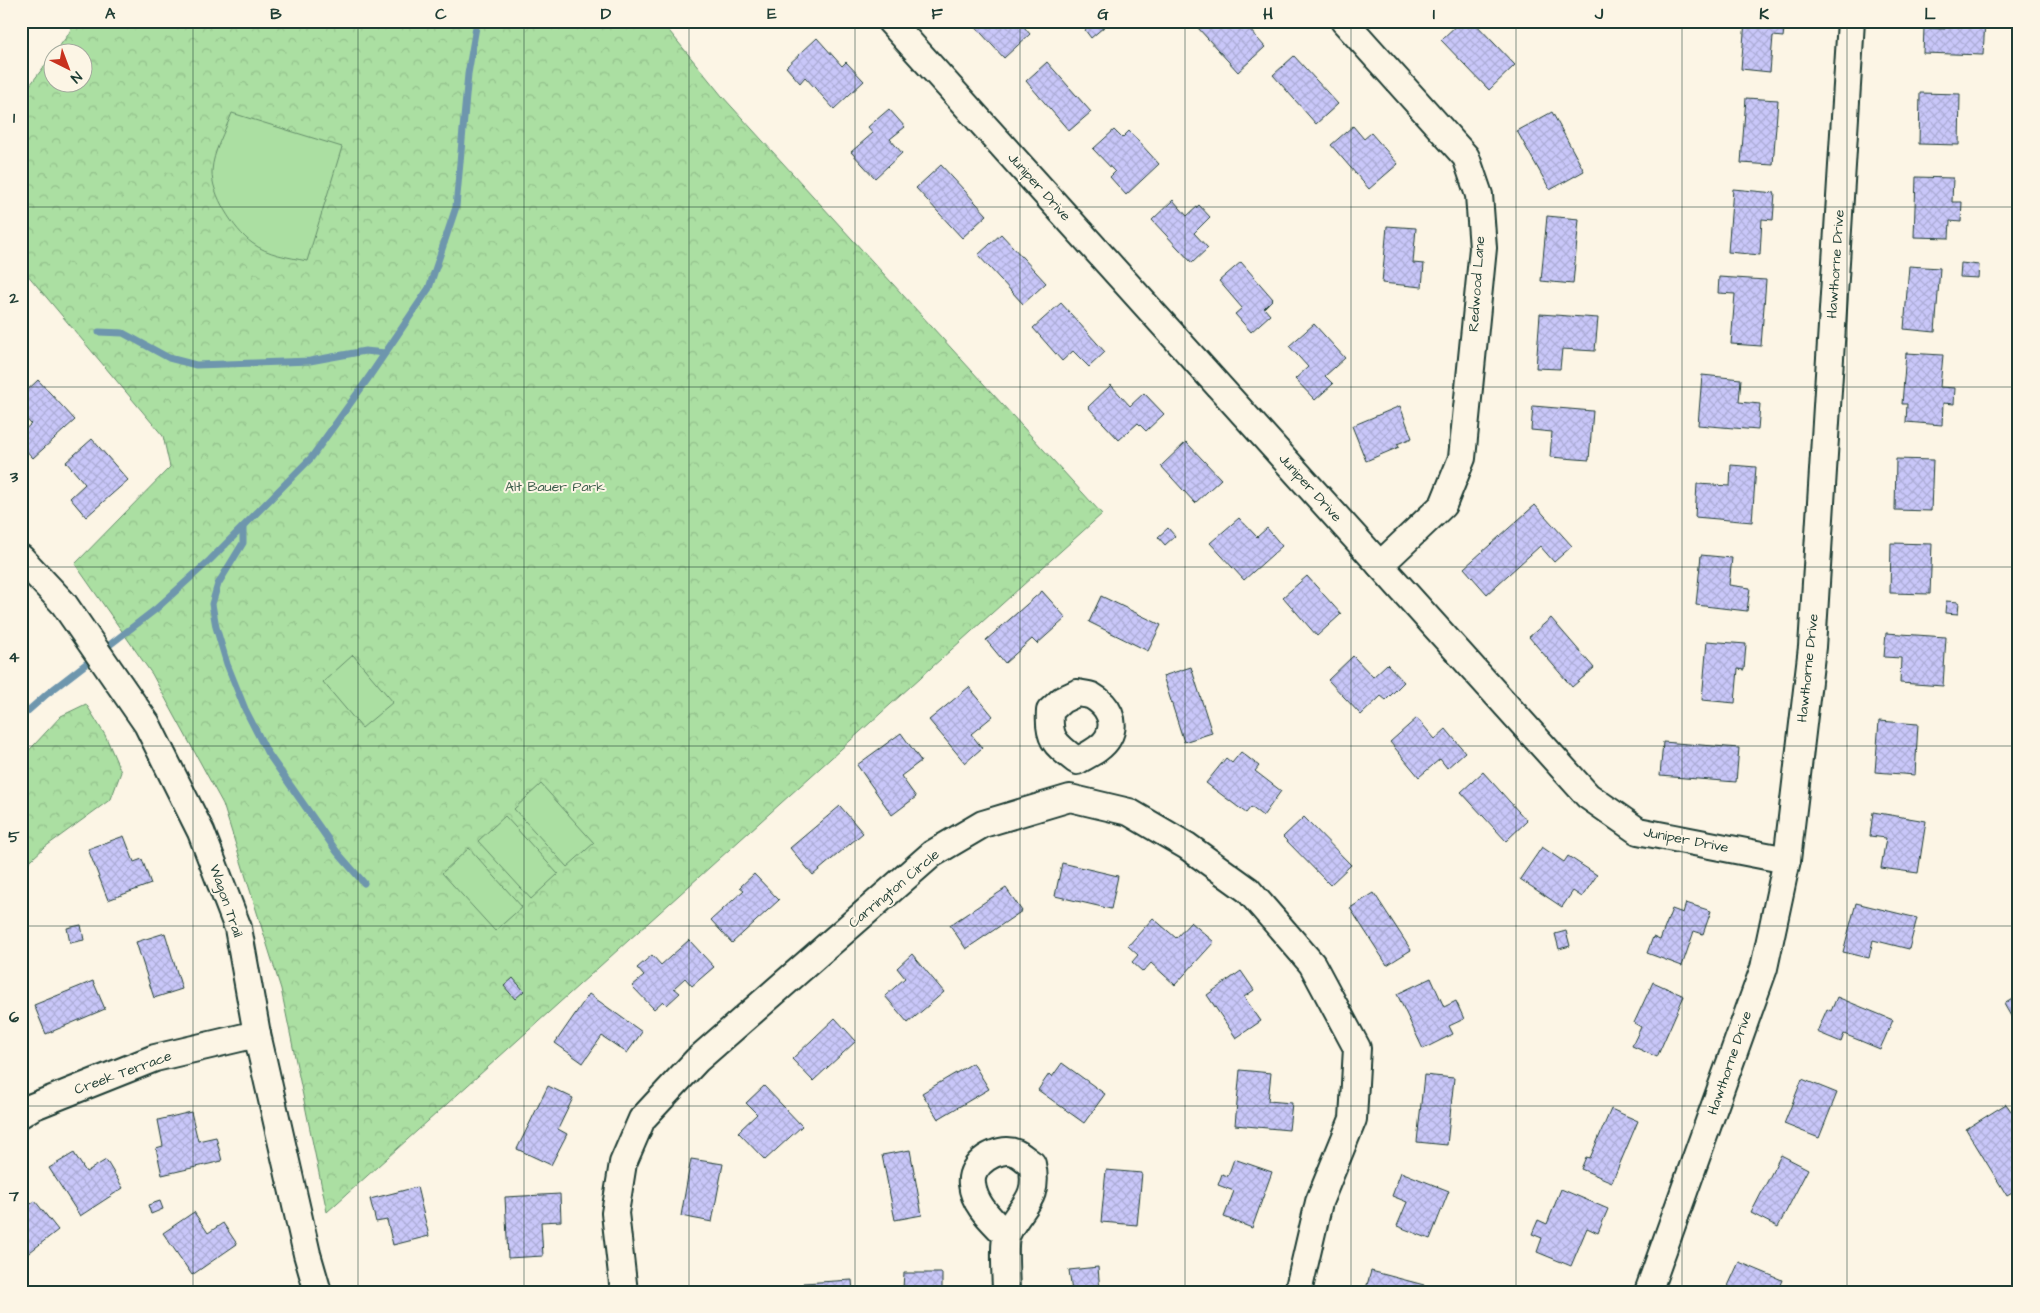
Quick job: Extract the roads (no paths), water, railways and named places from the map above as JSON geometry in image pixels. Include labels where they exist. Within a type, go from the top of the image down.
[{"type":"street","name":"Juniper Drive","points":[[890,21],[1588,796],[1638,832],[1787,860]]},
{"type":"street","name":"Hawthorne Drive","points":[[1648,1292],[1764,968],[1787,860],[1812,647],[1851,21]]},
{"type":"street","name":"Redwood Lane","points":[[1355,25],[1466,157],[1479,195],[1483,248],[1462,458],[1443,505],[1380,565]]},
{"type":"street","name":"Wagon Trail","points":[[21,558],[64,604],[147,724],[201,832],[238,928],[257,1034],[307,1254],[318,1292]]},
{"type":"street","points":[[1070,798],[1077,761]]},
{"type":"street","name":"Carrington Circle","points":[[624,1292],[615,1213],[623,1163],[642,1118],[697,1060],[932,854],[982,824],[1070,798],[1129,812],[1188,846],[1248,890],[1312,964],[1356,1048],[1353,1119],[1319,1202],[1298,1292]]},
{"type":"street","name":"Creek Terrace","points":[[21,1114],[32,1107],[155,1058],[257,1034]]},
{"type":"street","points":[[1006,1235],[1006,1292]]},
{"type":"waterway","points":[[103,650],[156,609],[210,560],[311,458],[367,380],[429,288],[456,207],[468,74],[477,21]]},
{"type":"waterway","points":[[99,332],[123,333],[169,358],[196,365],[310,361],[365,351],[385,353]]},
{"type":"waterway","points":[[243,527],[243,543],[218,584],[212,604],[216,627],[227,664],[245,709],[267,752],[337,852],[364,883]]},
{"type":"waterway","points":[[21,717],[95,657]]},
{"type":"park label","name":"Alt Bauer Park","points":[[555,487]]}]
